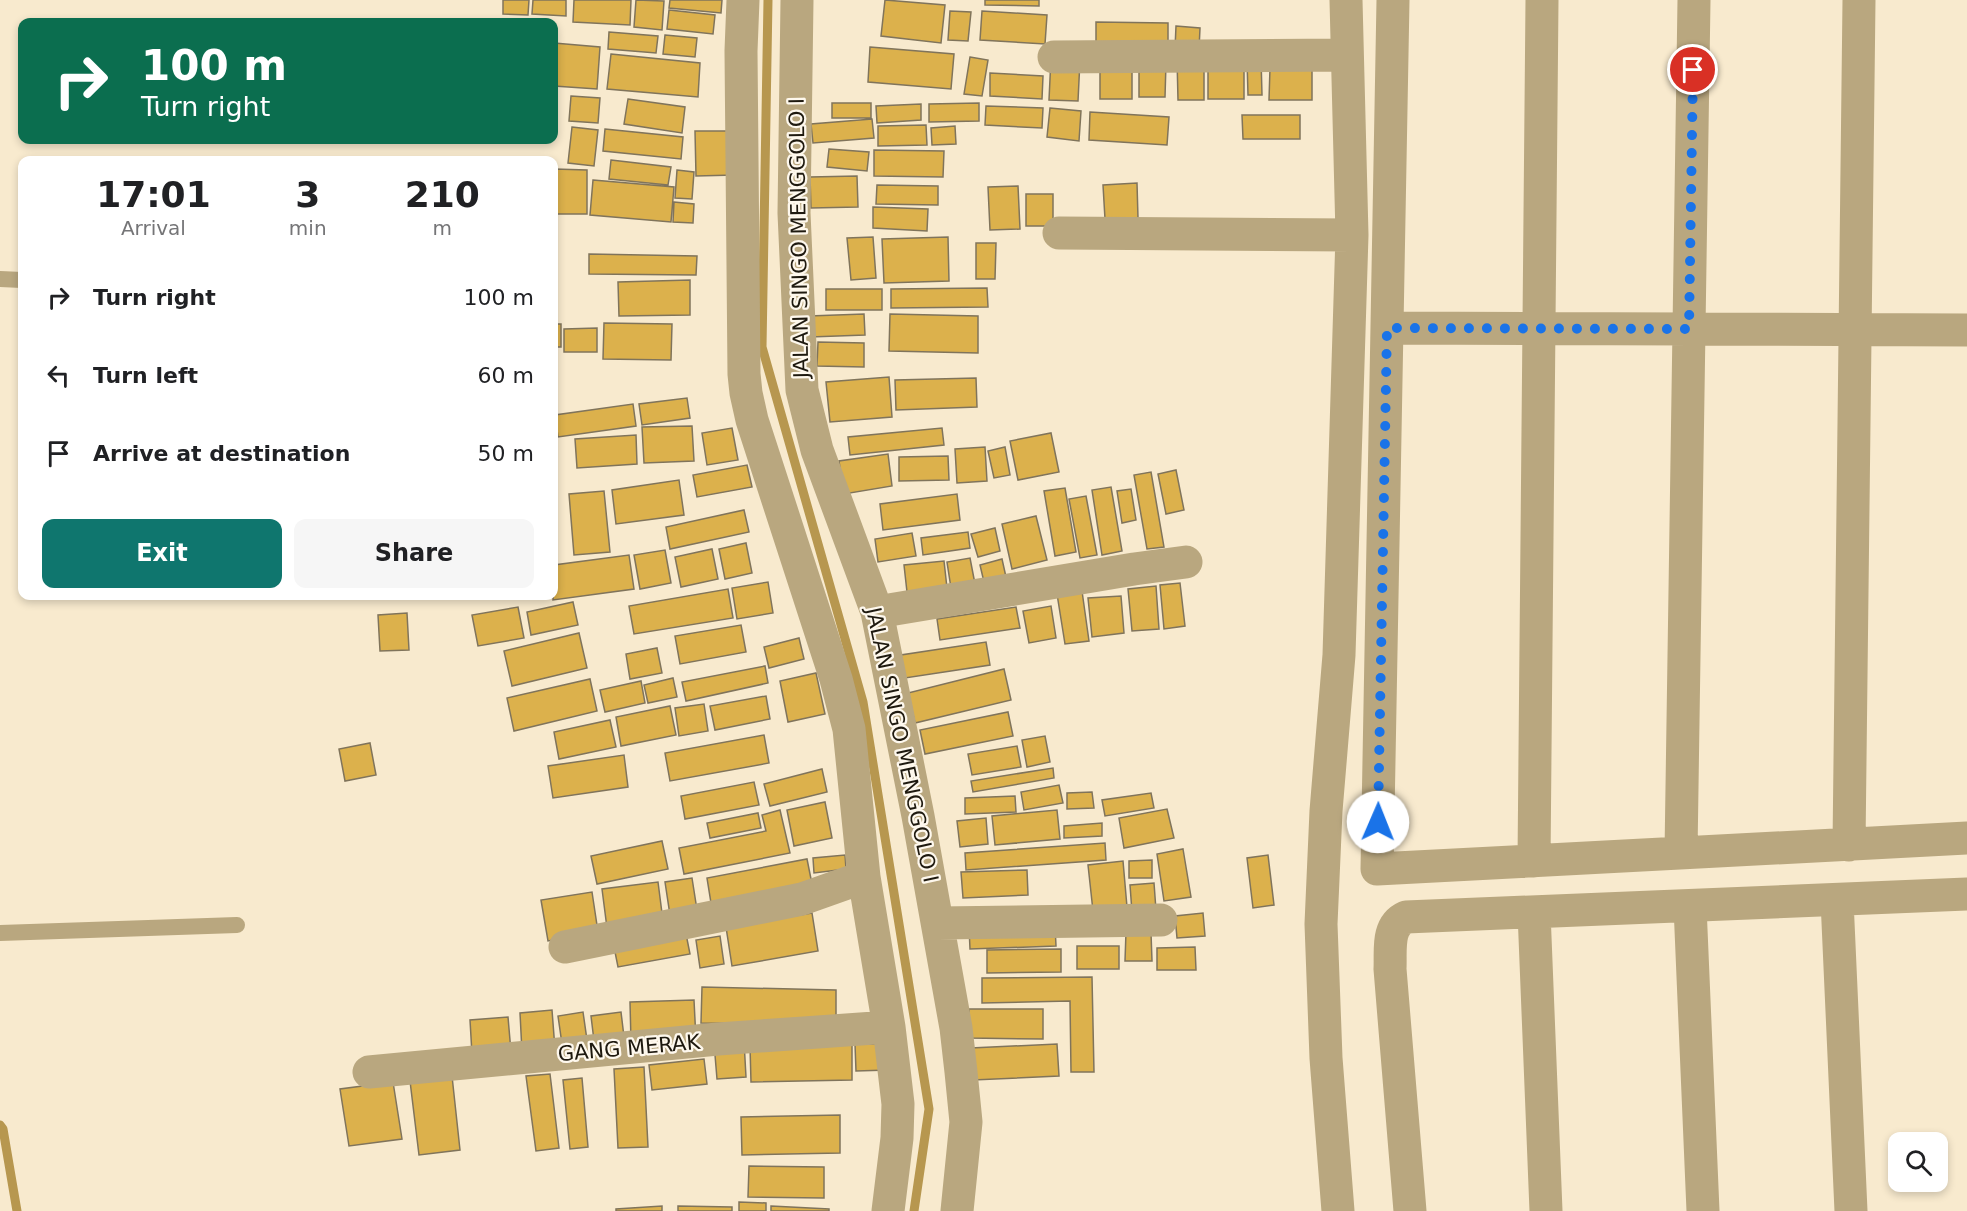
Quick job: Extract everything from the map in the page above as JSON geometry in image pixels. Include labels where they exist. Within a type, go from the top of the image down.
[{"type":"street","points":[[743,0],[741,62],[746,393],[755,429],[843,700],[850,740],[864,877],[889,1027],[898,1104],[897,1138],[888,1211]]},
{"type":"street","name":"JALAN SINGO MENGGOLO I","points":[[797,0],[794,213],[802,390],[817,450],[877,612],[938,923],[956,1028],[966,1122],[957,1211]]},
{"type":"street","points":[[1338,1211],[1326,1058],[1321,924],[1326,811],[1340,655],[1352,235],[1346,0]]},
{"type":"street","points":[[1393,0],[1377,869],[1967,838]]},
{"type":"street","points":[[1534,861],[1542,0]]},
{"type":"street","points":[[1681,853],[1694,0]]},
{"type":"street","points":[[1849,845],[1859,0]]},
{"type":"street","points":[[1054,57],[1347,55]]},
{"type":"street","points":[[1059,233],[1352,235]]},
{"type":"street","points":[[1387,328],[1967,330]]},
{"type":"street","points":[[877,612],[1186,562]]},
{"type":"street","points":[[565,946],[794,901],[820,894],[864,877]]},
{"type":"street","points":[[1410,1211],[1390,969],[1391,932],[1398,921],[1406,917],[1967,894]]},
{"type":"street","points":[[1837,900],[1851,1211]]},
{"type":"street","points":[[1690,906],[1703,1211]]},
{"type":"street","points":[[1534,912],[1546,1211]]},
{"type":"street","points":[[938,923],[1161,920]]},
{"type":"street","name":"GANG MERAK","points":[[369,1072],[718,1039],[889,1027]]},
{"type":"lane","points":[[0,279],[18,280]]},
{"type":"lane","points":[[0,933],[237,925]]},
{"type":"building","points":[[503,0],[529,0],[528,15],[503,14]]},
{"type":"building","points":[[533,0],[566,0],[566,16],[532,14]]},
{"type":"building","points":[[574,0],[631,0],[630,25],[573,22]]},
{"type":"building","points":[[636,0],[664,1],[662,30],[634,27]]},
{"type":"building","points":[[670,0],[722,0],[721,13],[669,8]]},
{"type":"building","points":[[885,0],[945,5],[941,43],[881,36]]},
{"type":"building","points":[[985,0],[1039,0],[1039,6],[985,5]]},
{"type":"building","points":[[669,10],[715,15],[713,34],[667,29]]},
{"type":"building","points":[[950,11],[971,12],[968,41],[948,40]]},
{"type":"building","points":[[982,11],[1047,15],[1045,44],[980,40]]},
{"type":"building","points":[[1096,22],[1168,23],[1168,50],[1096,49]]},
{"type":"building","points":[[1176,26],[1200,28],[1199,50],[1175,49]]},
{"type":"building","points":[[609,32],[658,36],[656,53],[608,49]]},
{"type":"building","points":[[665,35],[697,38],[695,57],[663,54]]},
{"type":"building","points":[[558,43],[600,47],[597,89],[558,86]]},
{"type":"building","points":[[870,47],[954,54],[951,89],[868,82]]},
{"type":"building","points":[[611,54],[700,63],[698,97],[607,89]]},
{"type":"building","points":[[970,57],[988,60],[982,96],[964,94]]},
{"type":"building","points":[[1051,58],[1080,60],[1078,101],[1049,100]]},
{"type":"building","points":[[1177,58],[1204,58],[1204,100],[1178,100]]},
{"type":"building","points":[[1244,58],[1244,99],[1208,99],[1208,59]]},
{"type":"building","points":[[1261,58],[1262,95],[1248,95],[1247,59]]},
{"type":"building","points":[[1100,63],[1132,63],[1132,99],[1100,99]]},
{"type":"building","points":[[1139,63],[1166,63],[1165,97],[1139,97]]},
{"type":"building","points":[[1270,68],[1312,68],[1312,100],[1269,100]]},
{"type":"building","points":[[990,73],[1043,76],[1042,99],[990,96]]},
{"type":"building","points":[[571,96],[600,98],[598,123],[569,121]]},
{"type":"building","points":[[628,99],[685,107],[682,133],[624,124]]},
{"type":"building","points":[[832,103],[871,103],[871,118],[832,118]]},
{"type":"building","points":[[979,103],[979,121],[929,122],[929,104]]},
{"type":"building","points":[[921,104],[921,120],[877,123],[876,106]]},
{"type":"building","points":[[986,106],[1043,108],[1042,128],[985,125]]},
{"type":"building","points":[[1050,108],[1081,111],[1079,141],[1047,137]]},
{"type":"building","points":[[1090,112],[1169,117],[1167,145],[1089,140]]},
{"type":"building","points":[[1242,115],[1300,115],[1300,139],[1243,139]]},
{"type":"building","points":[[872,119],[874,138],[813,143],[811,124]]},
{"type":"building","points":[[926,125],[927,145],[878,146],[878,126]]},
{"type":"building","points":[[955,126],[956,144],[932,145],[931,128]]},
{"type":"building","points":[[572,127],[598,130],[594,166],[568,163]]},
{"type":"building","points":[[605,129],[683,137],[681,159],[603,151]]},
{"type":"building","points":[[695,131],[734,131],[735,175],[696,176]]},
{"type":"building","points":[[829,149],[869,152],[867,171],[827,167]]},
{"type":"building","points":[[874,150],[944,151],[943,177],[874,176]]},
{"type":"building","points":[[611,160],[671,167],[668,185],[609,179]]},
{"type":"building","points":[[558,169],[587,170],[587,214],[558,214]]},
{"type":"building","points":[[677,170],[694,172],[692,199],[675,198]]},
{"type":"building","points":[[857,176],[858,207],[811,208],[810,177]]},
{"type":"building","points":[[593,180],[674,187],[671,222],[590,215]]},
{"type":"building","points":[[1137,183],[1138,218],[1105,219],[1103,185]]},
{"type":"building","points":[[877,185],[938,186],[938,205],[876,204]]},
{"type":"building","points":[[1018,186],[1020,229],[990,230],[988,187]]},
{"type":"building","points":[[1026,194],[1053,194],[1053,226],[1026,226]]},
{"type":"building","points":[[674,202],[694,204],[693,223],[673,222]]},
{"type":"building","points":[[873,207],[928,209],[927,231],[873,228]]},
{"type":"building","points":[[873,237],[876,278],[851,280],[847,238]]},
{"type":"building","points":[[948,237],[949,281],[884,283],[882,239]]},
{"type":"building","points":[[976,243],[996,243],[995,279],[976,279]]},
{"type":"building","points":[[589,254],[697,256],[696,275],[589,274]]},
{"type":"building","points":[[690,280],[690,315],[619,316],[618,282]]},
{"type":"building","points":[[987,288],[988,307],[891,308],[891,289]]},
{"type":"building","points":[[826,289],[882,289],[882,310],[826,310]]},
{"type":"building","points":[[864,314],[865,335],[810,337],[809,316]]},
{"type":"building","points":[[890,314],[978,316],[978,353],[889,351]]},
{"type":"building","points":[[604,323],[672,324],[671,360],[603,359]]},
{"type":"building","points":[[558,324],[561,324],[561,347],[558,347]]},
{"type":"building","points":[[597,328],[597,352],[564,352],[564,329]]},
{"type":"building","points":[[818,342],[864,343],[864,367],[817,366]]},
{"type":"building","points":[[889,377],[892,417],[830,422],[826,382]]},
{"type":"building","points":[[976,378],[977,407],[896,410],[895,380]]},
{"type":"building","points":[[687,398],[690,418],[642,425],[639,404]]},
{"type":"building","points":[[633,404],[636,426],[558,437],[558,415]]},
{"type":"building","points":[[692,426],[694,461],[644,463],[642,427]]},
{"type":"building","points":[[732,428],[738,460],[707,465],[702,433]]},
{"type":"building","points":[[942,428],[944,445],[850,455],[848,437]]},
{"type":"building","points":[[1051,433],[1059,472],[1018,480],[1010,441]]},
{"type":"building","points":[[636,435],[637,464],[577,468],[575,439]]},
{"type":"building","points":[[985,447],[987,481],[957,483],[955,449]]},
{"type":"building","points":[[1005,447],[1010,475],[994,478],[988,451]]},
{"type":"building","points":[[888,454],[892,486],[844,494],[839,461]]},
{"type":"building","points":[[948,456],[949,480],[899,481],[899,457]]},
{"type":"building","points":[[747,465],[752,487],[697,497],[693,475]]},
{"type":"building","points":[[1176,470],[1184,510],[1166,514],[1158,474]]},
{"type":"building","points":[[1151,472],[1164,547],[1147,549],[1134,475]]},
{"type":"building","points":[[679,480],[684,515],[616,524],[612,490]]},
{"type":"building","points":[[1111,487],[1122,551],[1102,555],[1092,490]]},
{"type":"building","points":[[1065,488],[1076,552],[1055,556],[1044,491]]},
{"type":"building","points":[[1131,489],[1136,520],[1122,523],[1117,491]]},
{"type":"building","points":[[604,491],[610,552],[574,555],[569,494]]},
{"type":"building","points":[[957,494],[960,520],[883,530],[880,504]]},
{"type":"building","points":[[1086,496],[1097,555],[1080,558],[1069,499]]},
{"type":"building","points":[[744,510],[749,532],[670,549],[666,527]]},
{"type":"building","points":[[1036,516],[1047,560],[1012,569],[1002,524]]},
{"type":"building","points":[[995,528],[1000,551],[978,557],[971,534]]},
{"type":"building","points":[[968,532],[970,548],[923,555],[921,538]]},
{"type":"building","points":[[912,533],[916,556],[878,562],[875,539]]},
{"type":"building","points":[[746,543],[752,573],[725,579],[719,549]]},
{"type":"building","points":[[712,549],[718,579],[681,587],[675,557]]},
{"type":"building","points":[[665,550],[671,583],[640,589],[634,555]]},
{"type":"building","points":[[629,555],[634,589],[558,599],[558,564]]},
{"type":"building","points":[[970,558],[975,584],[951,588],[947,562]]},
{"type":"building","points":[[1002,559],[1006,577],[984,582],[980,565]]},
{"type":"building","points":[[944,561],[947,588],[907,592],[904,565]]},
{"type":"building","points":[[768,582],[773,613],[737,619],[732,588]]},
{"type":"building","points":[[1180,583],[1185,626],[1164,629],[1160,585]]},
{"type":"building","points":[[1156,586],[1159,629],[1132,631],[1128,589]]},
{"type":"building","points":[[728,589],[733,618],[634,634],[629,606]]},
{"type":"building","points":[[1082,591],[1089,641],[1065,644],[1057,594]]},
{"type":"building","points":[[1121,596],[1124,633],[1092,637],[1088,598]]},
{"type":"building","points":[[573,602],[578,625],[531,635],[527,612]]},
{"type":"building","points":[[1051,606],[1056,638],[1029,643],[1023,611]]},
{"type":"building","points":[[518,607],[524,638],[478,646],[472,615]]},
{"type":"building","points":[[1016,607],[1020,628],[940,640],[937,619]]},
{"type":"building","points":[[407,613],[409,650],[380,651],[378,615]]},
{"type":"building","points":[[741,625],[746,652],[680,664],[675,636]]},
{"type":"building","points":[[579,633],[587,668],[512,686],[504,651]]},
{"type":"building","points":[[799,638],[804,659],[769,668],[764,647]]},
{"type":"building","points":[[986,642],[990,665],[905,678],[901,655]]},
{"type":"building","points":[[657,648],[662,673],[630,679],[626,654]]},
{"type":"building","points":[[765,666],[768,683],[686,701],[682,682]]},
{"type":"building","points":[[1004,669],[1011,700],[915,723],[908,693]]},
{"type":"building","points":[[816,673],[825,714],[788,722],[780,681]]},
{"type":"building","points":[[673,678],[677,697],[648,703],[644,685]]},
{"type":"building","points":[[590,679],[597,711],[514,731],[507,698]]},
{"type":"building","points":[[641,681],[645,703],[605,712],[600,690]]},
{"type":"building","points":[[766,696],[770,719],[715,730],[710,706]]},
{"type":"building","points":[[704,704],[708,731],[679,736],[675,708]]},
{"type":"building","points":[[670,706],[676,735],[621,746],[616,717]]},
{"type":"building","points":[[1008,712],[1013,736],[925,754],[920,730]]},
{"type":"building","points":[[610,720],[616,747],[559,759],[554,732]]},
{"type":"building","points":[[764,735],[769,763],[670,781],[665,753]]},
{"type":"building","points":[[1045,736],[1050,762],[1027,767],[1022,740]]},
{"type":"building","points":[[370,743],[376,775],[345,781],[339,749]]},
{"type":"building","points":[[1017,746],[1021,767],[972,775],[968,754]]},
{"type":"building","points":[[624,755],[628,787],[553,798],[548,766]]},
{"type":"building","points":[[1053,768],[1054,778],[973,792],[971,781]]},
{"type":"building","points":[[822,769],[827,792],[770,806],[764,784]]},
{"type":"building","points":[[754,782],[759,805],[685,819],[681,796]]},
{"type":"building","points":[[1059,785],[1063,803],[1024,810],[1021,792]]},
{"type":"building","points":[[1092,792],[1094,808],[1067,809],[1067,793]]},
{"type":"building","points":[[1151,793],[1154,808],[1105,816],[1102,800]]},
{"type":"building","points":[[1015,796],[1016,812],[965,814],[965,798]]},
{"type":"building","points":[[825,802],[832,838],[794,846],[787,810]]},
{"type":"building","points":[[1167,809],[1174,838],[1124,848],[1119,818]]},
{"type":"building","points":[[780,810],[790,853],[684,874],[679,848],[766,831],[762,815]]},
{"type":"building","points":[[1057,810],[1060,839],[995,845],[992,816]]},
{"type":"building","points":[[758,813],[761,828],[710,838],[707,823]]},
{"type":"building","points":[[986,818],[988,844],[960,847],[957,821]]},
{"type":"building","points":[[1102,823],[1102,836],[1064,838],[1064,826]]},
{"type":"building","points":[[662,841],[668,869],[597,884],[591,856]]},
{"type":"building","points":[[1105,843],[1106,860],[966,870],[965,853]]},
{"type":"building","points":[[1183,849],[1191,897],[1164,901],[1157,854]]},
{"type":"building","points":[[845,855],[846,869],[814,873],[813,858]]},
{"type":"building","points":[[1268,855],[1274,905],[1253,908],[1247,858]]},
{"type":"building","points":[[807,859],[813,889],[712,909],[707,878]]},
{"type":"building","points":[[1152,860],[1152,878],[1129,878],[1129,861]]},
{"type":"building","points":[[1123,861],[1127,907],[1093,911],[1088,865]]},
{"type":"building","points":[[1027,870],[1028,895],[963,898],[961,872]]},
{"type":"building","points":[[692,878],[697,910],[670,915],[665,882]]},
{"type":"building","points":[[658,882],[663,921],[607,928],[602,889]]},
{"type":"building","points":[[1154,883],[1156,910],[1132,912],[1130,885]]},
{"type":"building","points":[[592,892],[598,932],[548,941],[541,900]]},
{"type":"building","points":[[812,913],[818,951],[732,966],[726,927]]},
{"type":"building","points":[[1203,913],[1205,936],[1177,938],[1175,916]]},
{"type":"building","points":[[1055,925],[1056,946],[970,949],[969,927]]},
{"type":"building","points":[[1126,932],[1151,933],[1152,961],[1125,961]]},
{"type":"building","points":[[686,934],[690,954],[618,967],[614,947]]},
{"type":"building","points":[[720,936],[724,964],[700,968],[696,940]]},
{"type":"building","points":[[1077,946],[1119,946],[1119,969],[1077,969]]},
{"type":"building","points":[[1195,947],[1196,970],[1157,970],[1157,948]]},
{"type":"building","points":[[1061,949],[1061,972],[987,973],[987,950]]},
{"type":"building","points":[[1092,977],[1094,1072],[1071,1072],[1070,1001],[982,1003],[982,978]]},
{"type":"building","points":[[702,987],[836,990],[836,1025],[701,1023]]},
{"type":"building","points":[[694,1000],[696,1040],[631,1042],[630,1002]]},
{"type":"building","points":[[969,1009],[1043,1009],[1043,1039],[969,1038]]},
{"type":"building","points":[[552,1010],[555,1049],[522,1052],[520,1013]]},
{"type":"building","points":[[583,1012],[588,1047],[563,1051],[558,1016]]},
{"type":"building","points":[[621,1012],[625,1045],[595,1049],[591,1016]]},
{"type":"building","points":[[508,1017],[511,1052],[472,1054],[470,1020]]},
{"type":"building","points":[[744,1041],[746,1077],[717,1079],[714,1043]]},
{"type":"building","points":[[855,1044],[887,1044],[888,1070],[856,1071]]},
{"type":"building","points":[[1057,1044],[1059,1076],[973,1080],[971,1048]]},
{"type":"building","points":[[852,1045],[852,1080],[751,1082],[750,1046]]},
{"type":"building","points":[[704,1059],[707,1084],[652,1090],[649,1065]]},
{"type":"building","points":[[644,1067],[648,1147],[618,1148],[614,1069]]},
{"type":"building","points":[[550,1074],[559,1148],[536,1151],[526,1076]]},
{"type":"building","points":[[452,1076],[460,1150],[419,1155],[410,1081]]},
{"type":"building","points":[[582,1078],[588,1147],[570,1149],[563,1080]]},
{"type":"building","points":[[393,1082],[402,1139],[349,1146],[340,1089]]},
{"type":"building","points":[[840,1115],[840,1153],[742,1155],[741,1117]]},
{"type":"building","points":[[749,1166],[824,1167],[824,1198],[748,1197]]},
{"type":"building","points":[[739,1202],[766,1203],[766,1211],[739,1211]]},
{"type":"building","points":[[662,1206],[662,1211],[616,1211],[616,1209]]},
{"type":"building","points":[[678,1206],[732,1207],[732,1211],[678,1211]]},
{"type":"building","points":[[771,1206],[829,1209],[829,1211],[771,1211]]},
{"type":"waterway","points":[[768,0],[762,347],[863,702],[929,1109],[914,1211]]},
{"type":"waterway","points":[[0,1125],[3,1129],[17,1211]]},
{"type":"route","points":[[1378,822],[1387,328],[1689,329],[1693,70]]}]
